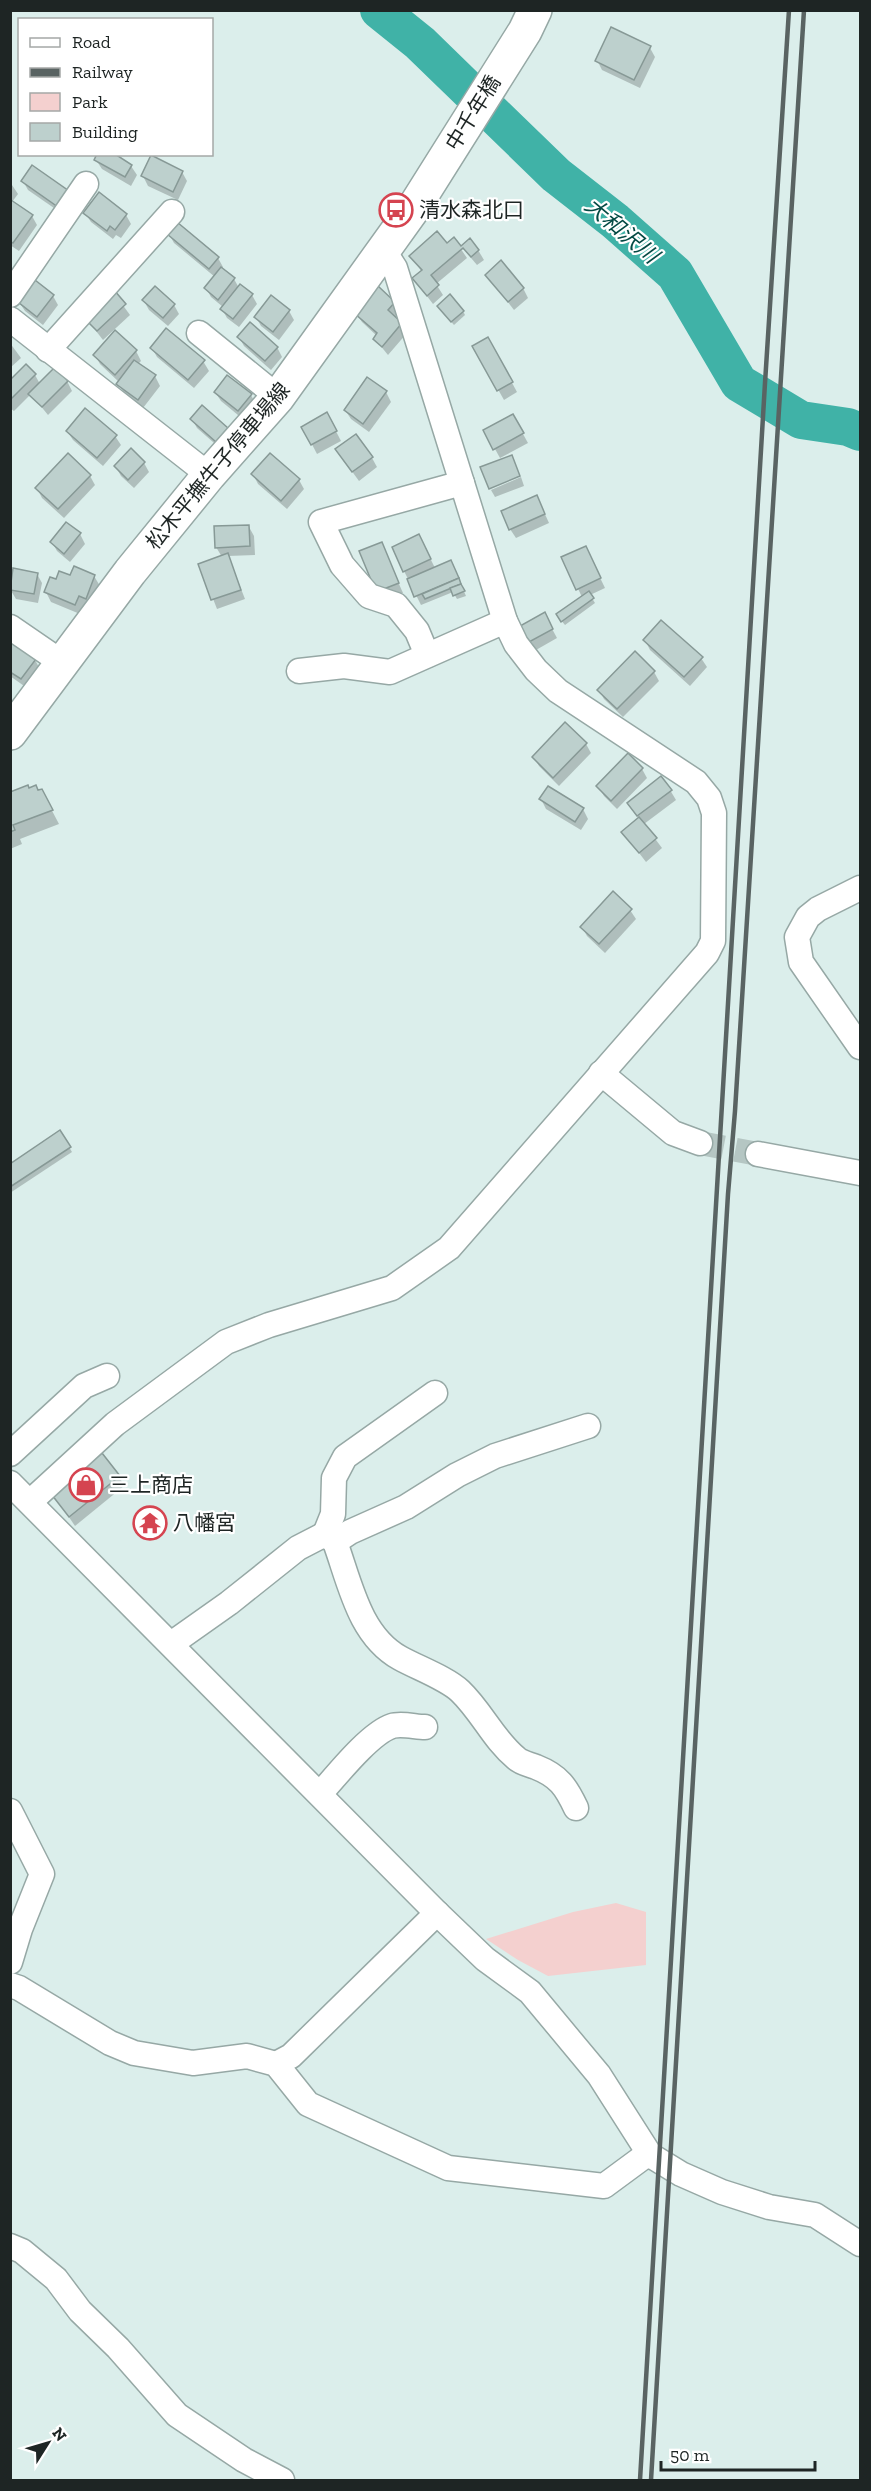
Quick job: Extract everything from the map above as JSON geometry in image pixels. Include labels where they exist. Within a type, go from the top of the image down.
[{"type":"main road","name":"中千年橋","points":[[421,195],[530,21]]},
{"type":"main road","name":"松木平撫牛子停車場線","points":[[10,733],[61,662],[209,475],[278,397],[384,251],[421,195]]},
{"type":"street","points":[[10,295],[86,184]]},
{"type":"street","points":[[48,350],[172,212]]},
{"type":"street","points":[[31,1502],[115,1425],[226,1342],[269,1325],[392,1288],[449,1248],[707,953],[713,941],[714,813],[709,798],[696,782],[558,691],[536,670],[516,644],[506,621],[395,268],[384,251]]},
{"type":"street","points":[[10,319],[209,475]]},
{"type":"street","points":[[199,333],[278,397]]},
{"type":"street","points":[[427,655],[417,631],[396,605],[369,596],[342,565],[321,522],[462,483]]},
{"type":"street","points":[[299,670],[344,666],[390,672],[506,621]]},
{"type":"street","points":[[10,627],[61,662]]},
{"type":"street","points":[[861,888],[818,909],[808,917],[797,938],[801,963],[861,1047]]},
{"type":"street","points":[[601,1073],[673,1133],[700,1143]]},
{"type":"street","points":[[758,1155],[861,1173]]},
{"type":"street","points":[[10,1454],[84,1386],[107,1376]]},
{"type":"street","points":[[435,1393],[345,1457],[334,1478],[330,1538],[367,1628],[378,1642],[398,1657],[458,1689],[481,1712],[498,1742],[519,1760],[548,1772],[566,1786],[576,1808]]},
{"type":"street","points":[[171,1644],[229,1604],[298,1548],[350,1532],[406,1507],[457,1475],[495,1456],[588,1426]]},
{"type":"street","points":[[10,1483],[436,1913],[485,1959],[530,1992],[599,2075],[650,2155],[681,2174],[722,2192],[769,2207],[815,2215],[861,2244]]},
{"type":"street","points":[[320,1794],[349,1762],[378,1735],[393,1725],[425,1727]]},
{"type":"street","points":[[10,1811],[42,1874],[20,1929],[10,1962]]},
{"type":"street","points":[[276,2064],[291,2056],[436,1913]]},
{"type":"street","points":[[10,1985],[19,1988],[110,2043],[134,2053],[193,2063],[247,2056],[276,2064],[308,2104],[448,2168],[604,2186],[642,2158],[650,2155]]},
{"type":"street","points":[[10,2246],[22,2251],[56,2279],[80,2311],[118,2348],[177,2415],[244,2460],[282,2481]]},
{"type":"green space","points":[[616,1903],[646,1912],[646,1965],[548,1976],[486,1939],[573,1912]]},
{"type":"building","points":[[611,27],[651,46],[634,80],[595,61]]},
{"type":"building","points":[[96,156],[118,156],[132,165],[125,177],[94,160]]},
{"type":"building","points":[[151,156],[183,171],[173,192],[141,176]]},
{"type":"building","points":[[32,165],[69,191],[58,207],[21,181]]},
{"type":"building","points":[[99,192],[127,214],[115,230],[110,226],[107,231],[83,213]]},
{"type":"building","points":[[11,200],[33,215],[13,243],[10,241]]},
{"type":"building","points":[[177,222],[219,257],[209,269],[167,234]]},
{"type":"building","points":[[437,231],[447,243],[454,237],[461,246],[470,238],[479,250],[471,257],[463,248],[431,275],[439,285],[427,296],[412,278],[422,270],[409,256]]},
{"type":"building","points":[[501,260],[524,288],[508,302],[485,275]]},
{"type":"building","points":[[221,267],[235,278],[218,300],[204,288]]},
{"type":"building","points":[[35,280],[54,295],[37,317],[18,302]]},
{"type":"building","points":[[240,284],[253,294],[233,319],[220,309]]},
{"type":"building","points":[[155,286],[175,304],[163,318],[142,300]]},
{"type":"building","points":[[378,286],[395,302],[388,310],[402,323],[382,347],[373,339],[377,333],[354,313]]},
{"type":"building","points":[[114,290],[126,304],[97,331],[84,318]]},
{"type":"building","points":[[450,294],[464,311],[451,322],[437,306]]},
{"type":"building","points":[[271,295],[290,310],[273,332],[254,317]]},
{"type":"building","points":[[250,322],[278,347],[265,361],[237,337]]},
{"type":"building","points":[[166,328],[205,360],[188,380],[150,348]]},
{"type":"building","points":[[115,330],[137,350],[115,375],[93,355]]},
{"type":"building","points":[[488,337],[513,382],[497,391],[472,346]]},
{"type":"building","points":[[134,360],[156,375],[138,400],[116,384]]},
{"type":"building","points":[[26,364],[36,374],[10,400],[10,380]]},
{"type":"building","points":[[55,367],[68,381],[42,407],[28,394]]},
{"type":"building","points":[[227,375],[252,394],[238,411],[214,392]]},
{"type":"building","points":[[367,377],[387,391],[363,424],[344,410]]},
{"type":"building","points":[[202,405],[228,428],[216,442],[190,419]]},
{"type":"building","points":[[85,408],[117,435],[97,458],[66,431]]},
{"type":"building","points":[[327,412],[337,431],[311,445],[301,427]]},
{"type":"building","points":[[513,414],[524,433],[493,450],[483,430]]},
{"type":"building","points":[[356,434],[373,457],[352,472],[335,449]]},
{"type":"building","points":[[131,448],[145,462],[128,480],[114,466]]},
{"type":"building","points":[[68,453],[91,475],[58,509],[35,488]]},
{"type":"building","points":[[270,453],[300,479],[281,501],[251,474]]},
{"type":"building","points":[[512,455],[520,476],[489,489],[480,467]]},
{"type":"building","points":[[537,495],[545,514],[509,530],[501,511]]},
{"type":"building","points":[[66,522],[81,533],[64,554],[50,542]]},
{"type":"building","points":[[249,525],[250,546],[215,548],[214,526]]},
{"type":"building","points":[[419,534],[431,559],[403,572],[392,547]]},
{"type":"building","points":[[382,542],[399,583],[376,592],[359,551]]},
{"type":"building","points":[[586,546],[601,578],[576,590],[561,557]]},
{"type":"building","points":[[228,553],[241,590],[211,600],[198,564]]},
{"type":"building","points":[[451,560],[459,578],[414,597],[407,579]]},
{"type":"building","points":[[74,566],[95,575],[86,599],[79,596],[75,605],[44,592],[50,577],[56,579],[59,571],[70,575]]},
{"type":"building","points":[[13,568],[38,573],[34,594],[10,590]]},
{"type":"building","points":[[459,578],[461,584],[425,599],[422,594]]},
{"type":"building","points":[[461,584],[465,591],[453,596],[450,588]]},
{"type":"building","points":[[589,591],[594,598],[561,622],[556,614]]},
{"type":"building","points":[[545,612],[553,629],[529,642],[520,626]]},
{"type":"building","points":[[661,620],[703,657],[684,677],[643,640]]},
{"type":"building","points":[[10,641],[36,659],[21,679],[10,672]]},
{"type":"building","points":[[635,651],[655,671],[617,709],[597,690]]},
{"type":"building","points":[[565,722],[587,743],[553,778],[532,757]]},
{"type":"building","points":[[628,753],[643,768],[611,801],[596,786]]},
{"type":"building","points":[[661,776],[672,790],[637,816],[627,803]]},
{"type":"building","points":[[28,785],[29,788],[36,785],[38,790],[42,789],[53,810],[13,825],[15,830],[10,832],[10,792]]},
{"type":"building","points":[[548,786],[584,808],[575,822],[539,799]]},
{"type":"building","points":[[639,817],[657,838],[639,853],[621,832]]},
{"type":"building","points":[[613,891],[632,909],[599,944],[580,927]]},
{"type":"building","points":[[60,1130],[71,1147],[10,1187],[10,1164]]},
{"type":"building","name":"三上商店","points":[[102,1453],[120,1476],[69,1517],[52,1495]]},
{"type":"building","name":"八幡宮","points":[[152,1512],[161,1524],[148,1533],[140,1522]]},
{"type":"waterway","name":"大和沢川","points":[[379,10],[420,43],[556,175],[615,221],[675,274],[739,383],[801,420],[848,427],[860,432]]},
{"type":"tunnel","points":[[700,1143],[758,1154]]},
{"type":"railway","points":[[640,2480],[789,10]]},
{"type":"railway","points":[[651,2480],[728,1194],[804,10]]},
{"type":"place","name":"清水森北口","points":[[396,210]]},
{"type":"place","name":"三上商店","points":[[86,1485]]},
{"type":"place","name":"八幡宮","points":[[150,1523]]}]
